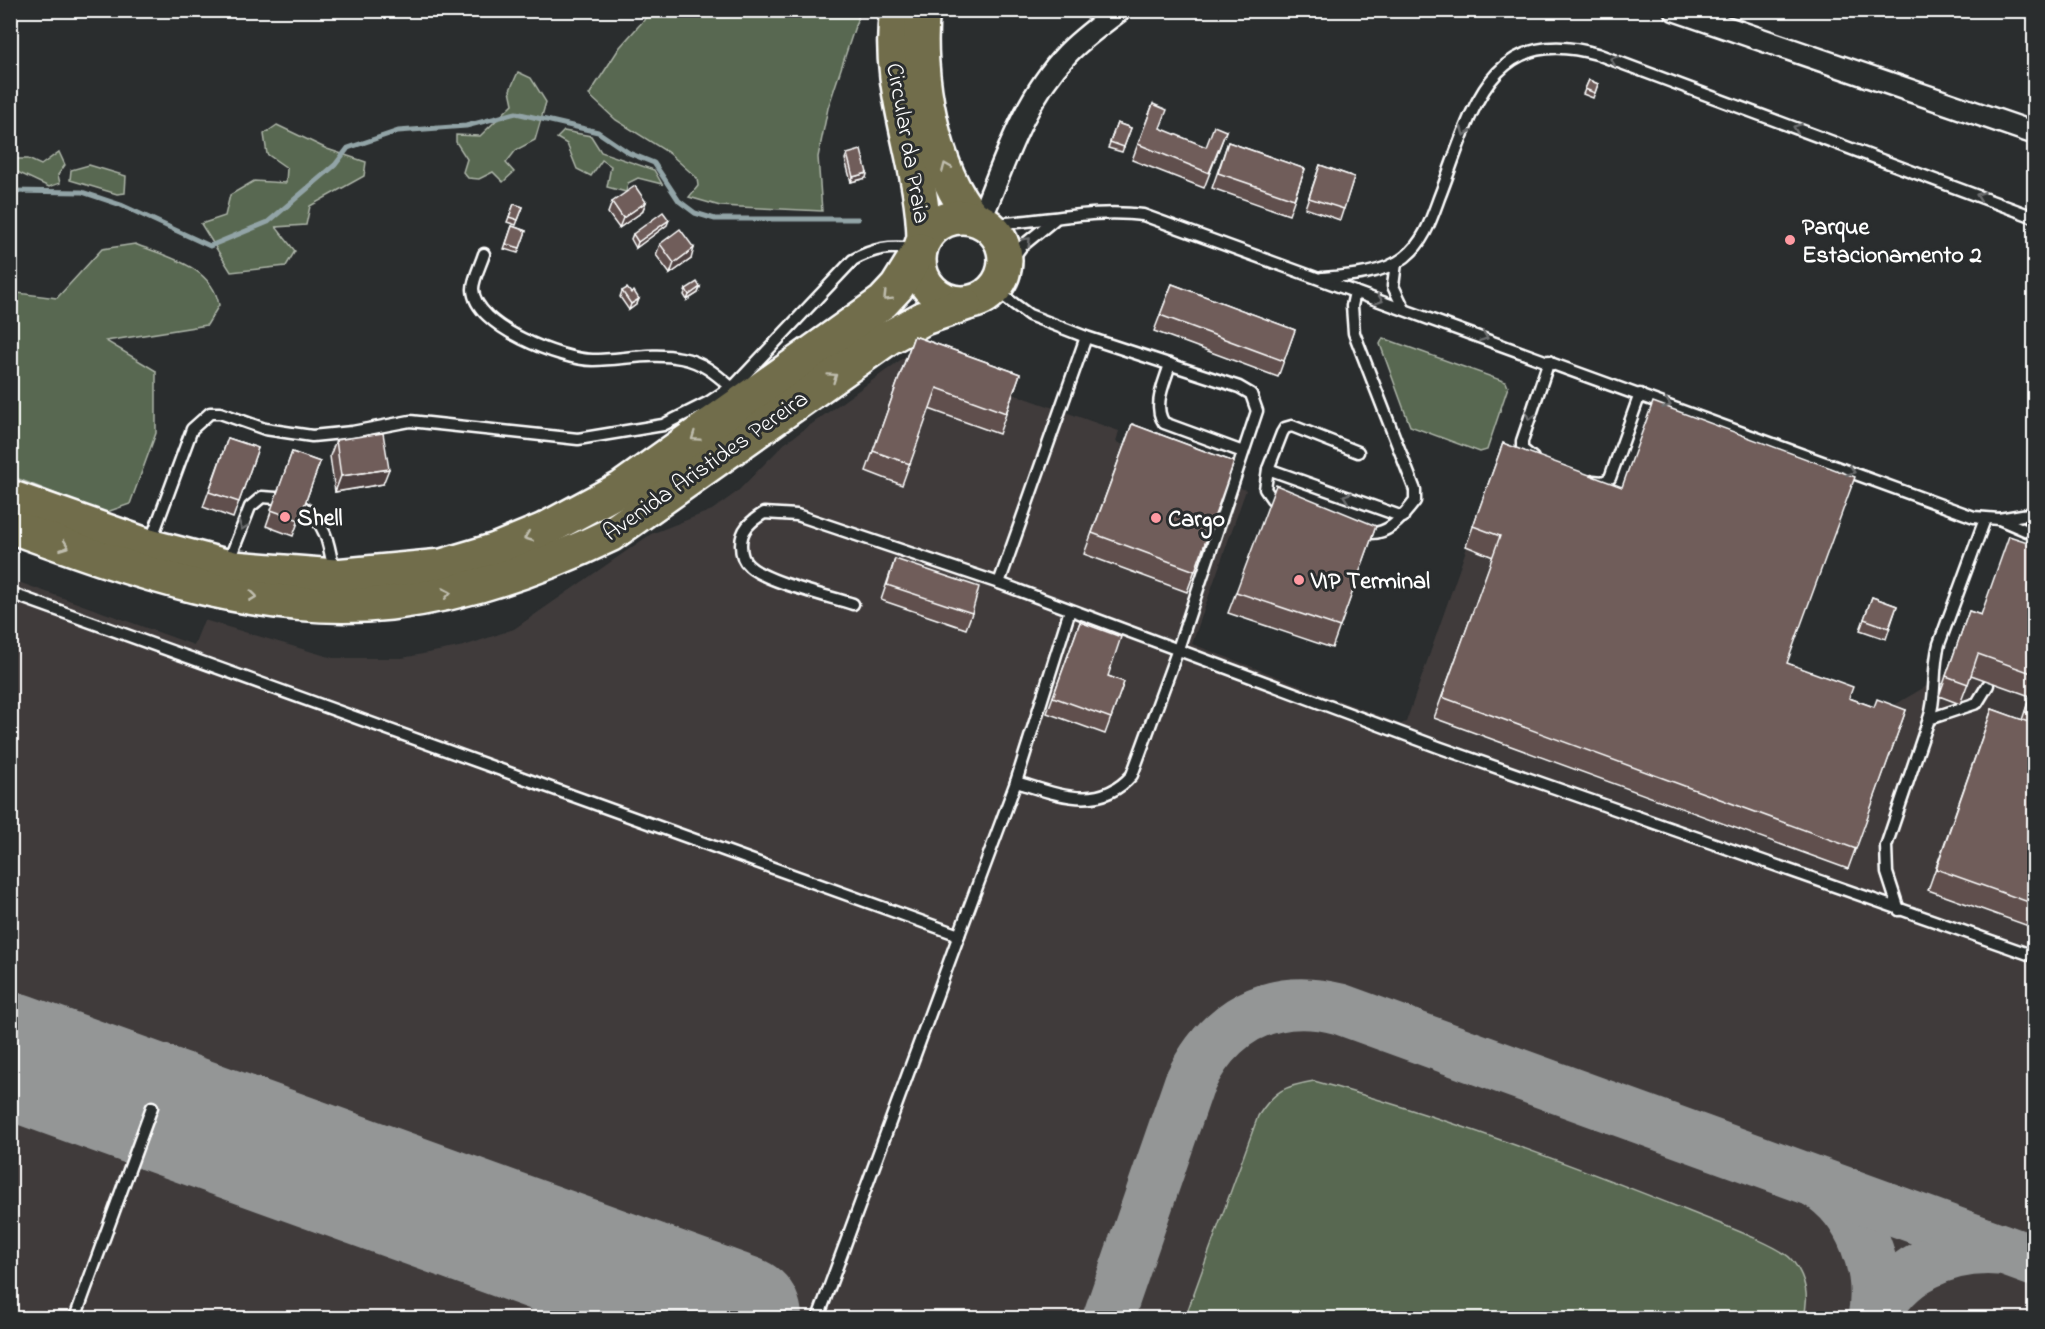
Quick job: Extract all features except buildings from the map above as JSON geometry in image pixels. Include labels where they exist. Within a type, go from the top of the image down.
[{"type":"highway","name":"Circular da Praia","points":[[897,10],[893,35],[894,74],[922,195],[922,244]]},
{"type":"highway","name":"Circular da Praia","points":[[923,10],[920,69],[927,110],[948,172],[965,209],[980,221]]},
{"type":"highway","points":[[951,218],[980,221],[997,233],[1003,245],[988,288],[953,302],[932,291],[921,272],[922,244],[940,222],[951,218]]},
{"type":"highway","name":"Avenida Aristides Pereira","points":[[10,497],[149,546],[214,564],[292,574],[335,576],[442,566],[496,550],[543,530],[622,488],[883,302],[897,287],[922,244]]},
{"type":"highway","name":"Avenida Aristides Pereira","points":[[10,526],[92,556],[231,594],[316,604],[378,603],[470,589],[568,555],[610,535],[888,338],[988,288]]},
{"type":"street","points":[[980,221],[1026,112],[1047,78],[1067,54],[1120,10]]},
{"type":"street","points":[[1675,10],[2034,133]]},
{"type":"lane","points":[[1316,278],[1346,276],[1396,264],[1416,247],[1423,236],[1472,114],[1492,78],[1516,57],[1544,46],[1561,46],[1597,54],[2034,217]]},
{"type":"lane","points":[[980,221],[1057,218],[1116,211],[1143,215],[1429,317],[1974,517],[1999,519],[2034,513]]},
{"type":"lane","points":[[1016,782],[1066,797],[1086,798],[1106,795],[1121,788],[1132,775],[1178,649],[1257,411],[1251,394],[1239,387],[1086,337],[1029,315],[988,288],[1027,240],[1057,218]]},
{"type":"lane","points":[[149,546],[192,429],[210,413],[220,413],[265,429],[312,436],[352,432],[410,420],[578,439],[663,425],[710,402],[731,387],[853,260],[869,251],[890,246],[922,244]]},
{"type":"lane","points":[[484,254],[473,289],[477,300],[484,312],[531,343],[560,355],[578,359],[680,357],[699,363],[731,387]]},
{"type":"lane","points":[[1396,264],[1393,286],[1404,309]]},
{"type":"lane","points":[[1345,526],[1366,533],[1385,531],[1402,517],[1415,501],[1415,490],[1354,333],[1352,306],[1355,292]]},
{"type":"lane","points":[[999,583],[1086,337]]},
{"type":"lane","points":[[1548,464],[1528,456],[1522,449],[1522,441],[1549,361]]},
{"type":"lane","points":[[1170,364],[1158,412],[1164,423],[1243,452]]},
{"type":"lane","points":[[1577,475],[1597,482],[1610,478],[1640,394]]},
{"type":"lane","points":[[1293,507],[1272,499],[1265,489],[1268,469],[1285,428],[1292,426],[1358,452]]},
{"type":"lane","points":[[1268,469],[1402,517]]},
{"type":"lane","points":[[214,564],[232,553],[250,507],[262,497],[276,498]]},
{"type":"lane","points":[[303,507],[317,517],[328,536],[335,576]]},
{"type":"lane","points":[[853,604],[769,577],[749,567],[741,552],[741,541],[747,526],[764,513],[797,515],[999,583],[1452,752],[2034,956]]},
{"type":"lane","points":[[1899,910],[1887,873],[1886,846],[1929,719],[1934,699],[1934,665],[1939,644],[1981,538],[1985,519]]},
{"type":"lane","points":[[1999,519],[2034,534]]},
{"type":"lane","points":[[10,593],[958,935]]},
{"type":"lane","points":[[818,1318],[1016,782],[1070,610]]},
{"type":"lane","points":[[1929,719],[1977,703],[1988,685]]},
{"type":"lane","points":[[75,1318],[152,1107]]},
{"type":"shaded area","points":[[906,356],[1119,431],[1116,442],[1246,490],[1192,644],[1401,724],[1406,722],[1496,464],[1614,508],[1645,423],[1780,684],[1869,720],[1947,674],[1973,636],[2034,568],[2034,1318],[11,1318],[10,579],[194,645],[204,620],[333,658],[402,658],[464,646],[514,629],[651,534],[712,510],[737,492],[784,444]]},
{"type":"green space","points":[[652,11],[860,11],[828,108],[818,157],[822,211],[720,206],[689,197],[698,186],[697,178],[669,153],[616,120],[589,95],[620,47]]},
{"type":"green space","points":[[518,72],[531,78],[546,102],[535,140],[516,150],[506,163],[514,172],[503,182],[493,172],[479,179],[468,178],[463,172],[467,159],[456,142],[456,135],[480,136],[513,104],[510,90]]},
{"type":"green space","points":[[277,125],[327,149],[366,162],[364,176],[310,206],[306,225],[276,227],[295,251],[286,266],[231,272],[201,224],[225,216],[230,195],[254,181],[286,183],[287,168],[267,154],[264,134]]},
{"type":"green space","points":[[564,131],[591,136],[601,152],[654,170],[662,184],[638,178],[628,183],[626,192],[607,187],[611,166],[602,160],[591,176],[577,169],[567,144],[557,138]]},
{"type":"green space","points":[[59,152],[65,165],[58,175],[60,183],[49,187],[11,169],[11,159],[28,159],[41,165]]},
{"type":"green space","points":[[89,165],[126,176],[125,193],[117,194],[70,180],[71,170]]},
{"type":"green space","points":[[135,244],[174,259],[198,272],[215,292],[219,305],[207,325],[106,341],[156,371],[156,433],[130,504],[104,513],[11,476],[10,292],[57,298],[102,249]]},
{"type":"green space","points":[[1383,338],[1506,382],[1508,387],[1487,450],[1480,452],[1410,426],[1380,344]]},
{"type":"green space","points":[[1314,1081],[1409,1109],[1503,1141],[1759,1240],[1784,1253],[1800,1273],[1806,1295],[1803,1318],[1185,1318],[1258,1116],[1270,1100],[1288,1087]]},
{"type":"waterway","points":[[10,191],[82,192],[121,205],[210,246],[268,222],[335,165],[348,148],[398,131],[466,126],[516,113],[598,132],[629,153],[654,163],[679,201],[695,213],[715,219],[858,219]]},
{"type":"taxiway","points":[[1108,1318],[1189,1084],[1201,1062],[1215,1043],[1249,1016],[1269,1008],[1291,1004],[1315,1004],[1340,1009],[2034,1261]]},
{"type":"taxiway","points":[[1817,1183],[1846,1209],[1865,1242],[1874,1280],[1873,1318]]},
{"type":"taxiway","points":[[1875,1318],[1884,1301],[1896,1286],[1926,1264],[1961,1252],[1999,1250]]},
{"type":"runway","points":[[10,1055],[739,1318]]},
{"type":"place","name":"Parque Estacionamento 2","points":[[1790,240]]},
{"type":"place","name":"Shell","points":[[285,517]]},
{"type":"place","name":"Cargo","points":[[1156,518]]},
{"type":"place","name":"VIP Terminal","points":[[1299,580]]}]
